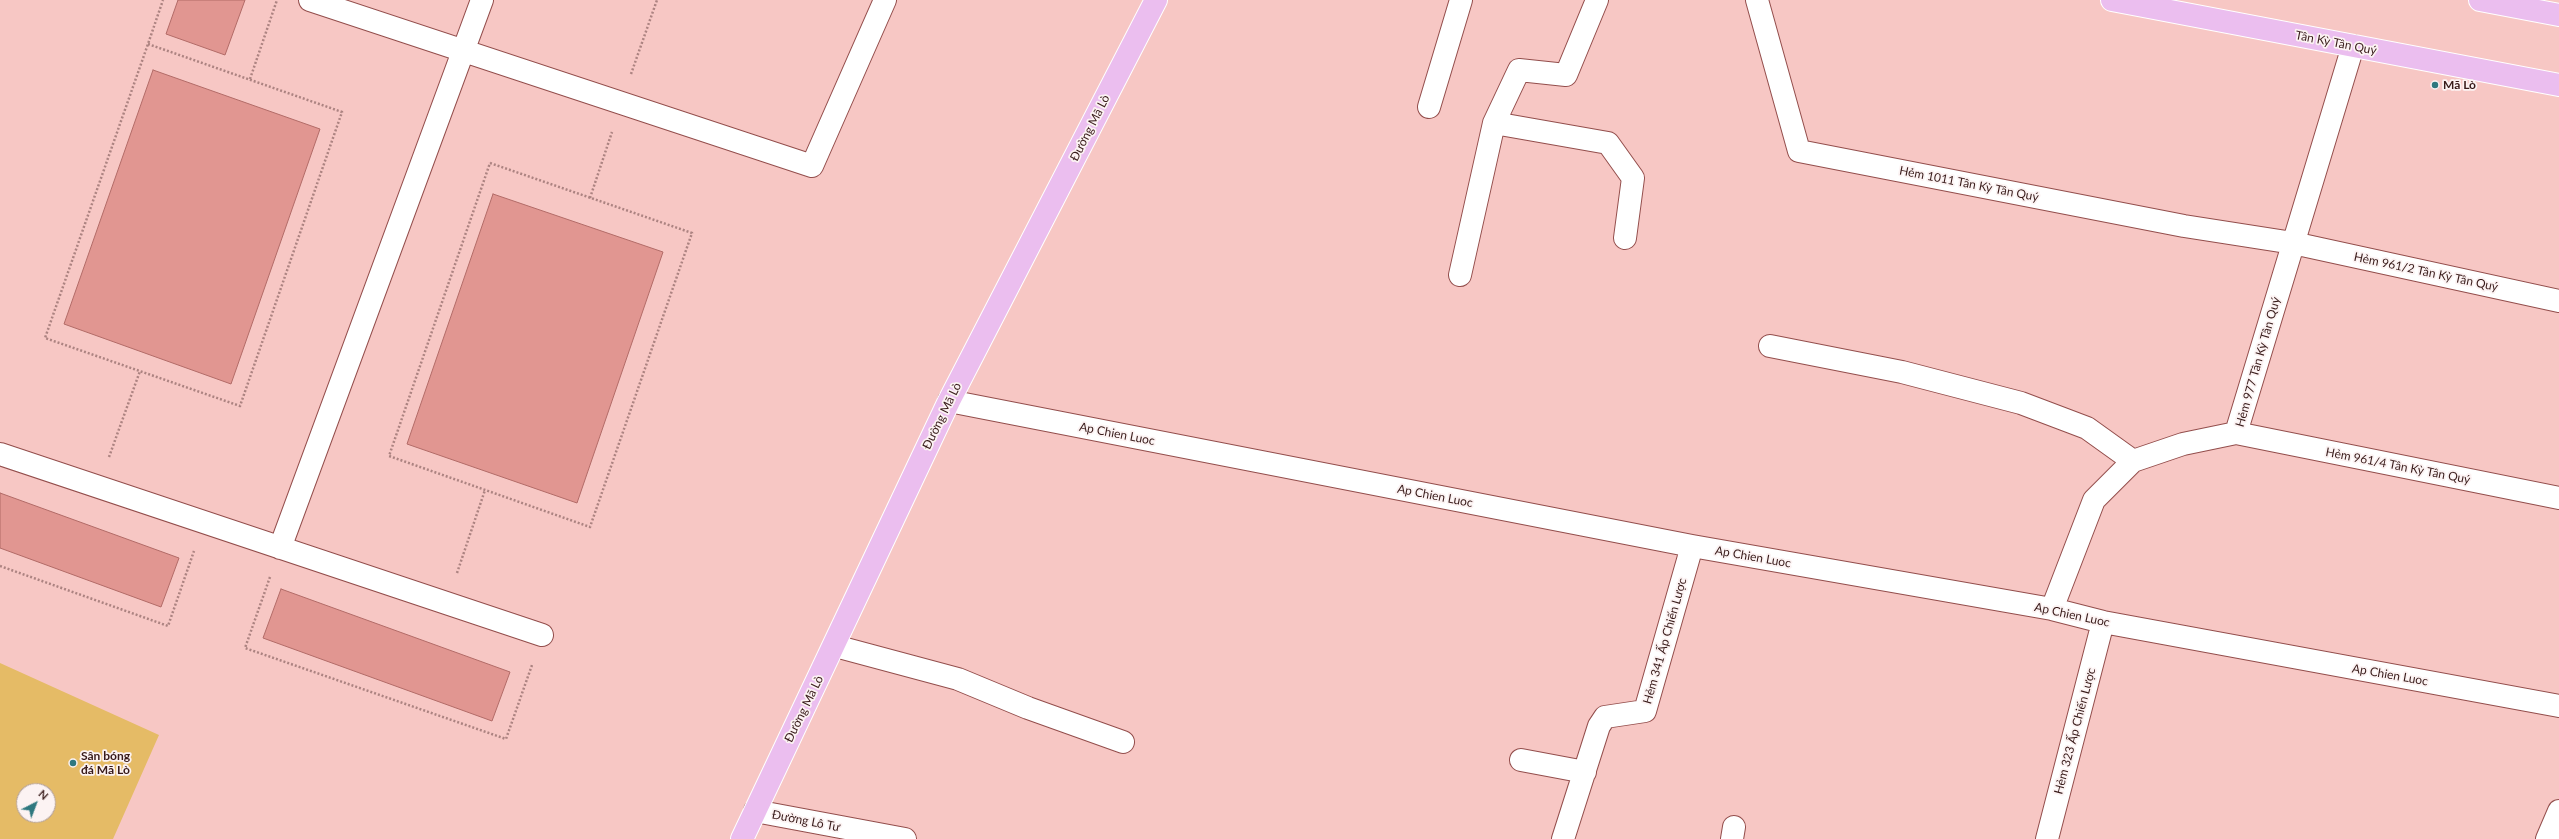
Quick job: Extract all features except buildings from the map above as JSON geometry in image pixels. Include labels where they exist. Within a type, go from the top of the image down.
[{"type":"main road","name":"Đường Mã Lò","points":[[742,839],[949,401],[1156,0]]},
{"type":"main road","name":"Tân Kỳ Tân Quý","points":[[2112,0],[2559,85]]},
{"type":"main road","points":[[2480,0],[2559,15]]},
{"type":"street","points":[[310,0],[812,166],[885,0]]},
{"type":"street","points":[[280,548],[482,0]]},
{"type":"street","points":[[1429,107],[1461,0]]},
{"type":"street","points":[[1460,275],[1494,123],[1520,70],[1566,75],[1597,0]]},
{"type":"street","name":"Hẻm 1011 Tân Kỳ Tân Quý","points":[[1757,0],[1799,151],[2184,226],[2293,243]]},
{"type":"street","name":"Hẻm 977 Tân Kỳ Tân Quý","points":[[2052,609],[2094,500],[2133,461],[2183,444],[2236,433],[2353,46]]},
{"type":"street","points":[[1494,123],[1608,143],[1633,178],[1625,238]]},
{"type":"street","name":"Hẻm 961/2 Tân Kỳ Tân Quý","points":[[2293,243],[2559,300]]},
{"type":"street","points":[[1770,346],[1902,372],[2021,403],[2087,428],[2133,461]]},
{"type":"street","name":"Ap Chien Luoc","points":[[949,401],[1692,546],[2052,609],[2103,622],[2559,706]]},
{"type":"street","name":"Hẻm 961/4 Tân Kỳ Tân Quý","points":[[2236,433],[2559,498]]},
{"type":"street","points":[[0,454],[542,636]]},
{"type":"street","name":"Hẻm 341 Ấp Chiến Lược","points":[[1563,839],[1599,726],[1605,717],[1645,711],[1692,546]]},
{"type":"street","name":"Hẻm 323 Ấp Chiến Lược","points":[[2047,839],[2103,622]]},
{"type":"street","points":[[834,646],[958,679],[1028,708],[1123,742]]},
{"type":"street","points":[[1521,760],[1585,772]]},
{"type":"street","name":"Đường Lô Tư","points":[[755,811],[905,839]]},
{"type":"street","points":[[2547,839],[2559,811]]},
{"type":"path","points":[[148,44],[342,112],[240,406],[45,338],[163,0]]},
{"type":"path","points":[[250,79],[278,0]]},
{"type":"path","points":[[490,163],[692,233],[590,527],[485,490],[389,456],[490,163]]},
{"type":"path","points":[[99,487],[140,371]]},
{"type":"path","points":[[446,604],[485,490]]},
{"type":"path","points":[[0,566],[168,626],[204,522]]},
{"type":"path","points":[[280,548],[245,648],[506,739],[542,636]]},
{"type":"shaded area","name":"Sân bóng đá Mã Lò","points":[[0,663],[159,735],[113,839],[0,839]]},
{"type":"place","name":"Mã Lò","points":[[2435,85]]},
{"type":"place","name":"Sân bóng đá Mã Lò","points":[[73,763]]}]
